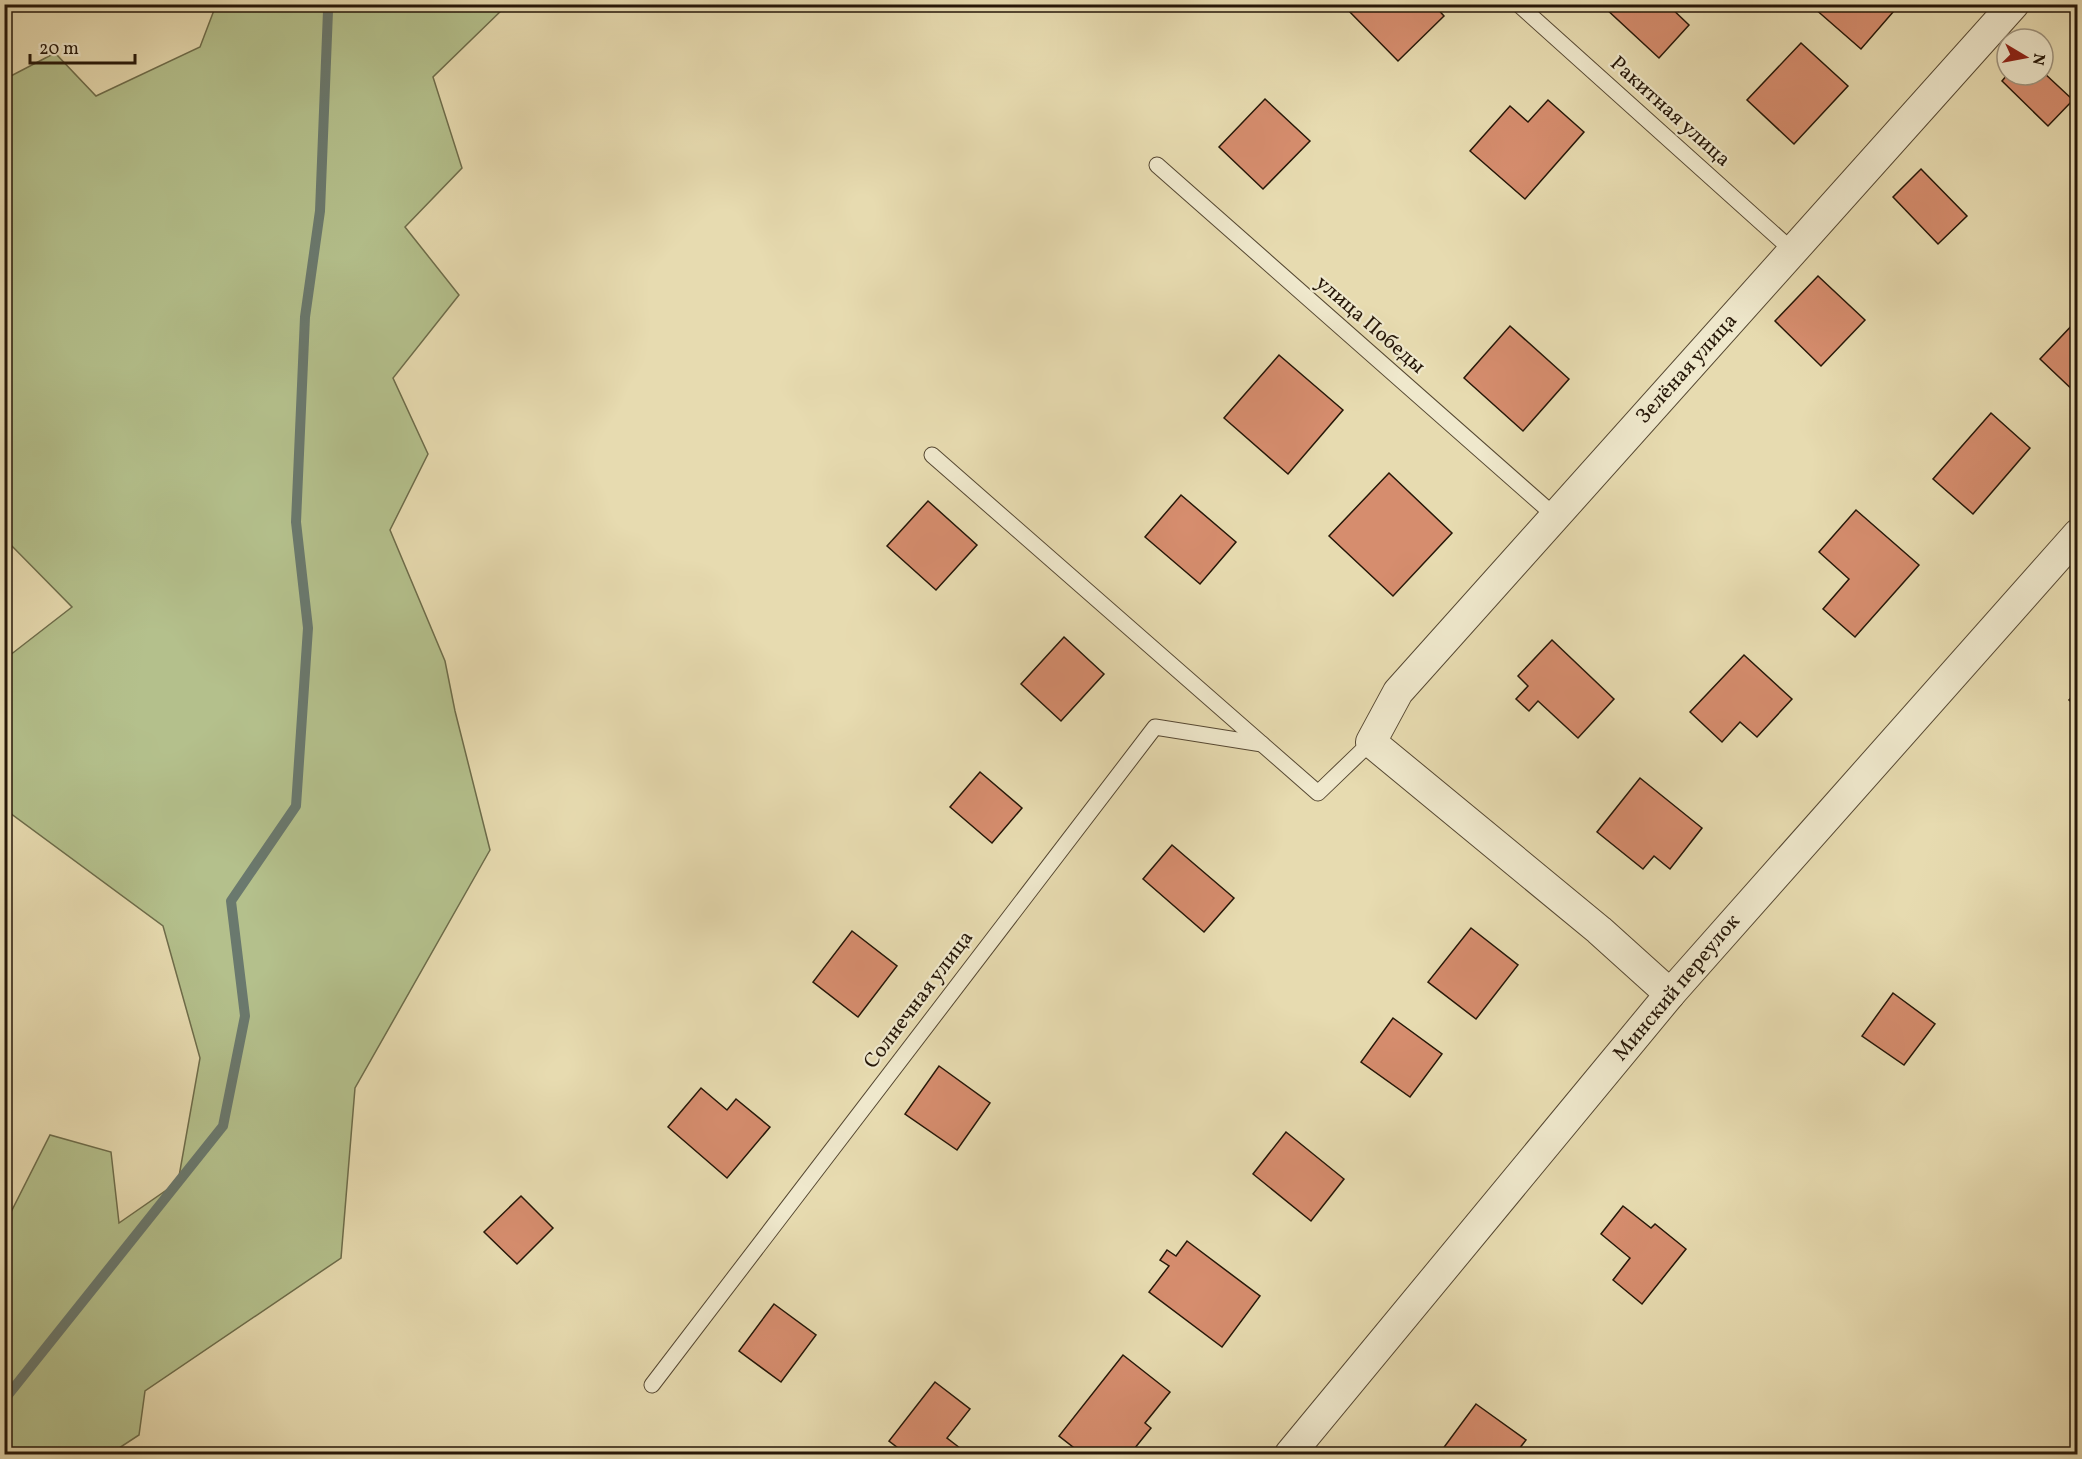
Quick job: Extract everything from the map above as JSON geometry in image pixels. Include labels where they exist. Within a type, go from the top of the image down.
[{"type":"street","name":"Зелёная улица","points":[[1371,742],[1398,692],[2014,4]]},
{"type":"street","name":"Минский переулок","points":[[1290,1455],[1670,994],[2078,534]]},
{"type":"street","points":[[1371,742],[1599,930],[1670,994]]},
{"type":"lane","name":"Ракитная улица","points":[[1518,4],[1793,251]]},
{"type":"lane","name":"улица Победы","points":[[1157,165],[1555,516]]},
{"type":"lane","points":[[932,455],[1318,793],[1371,742]]},
{"type":"lane","name":"Солнечная улица","points":[[652,1385],[1155,727],[1262,744]]},
{"type":"green space","points":[[216,5],[504,5],[504,8],[433,77],[462,168],[405,227],[459,295],[393,378],[428,454],[390,530],[445,661],[455,711],[490,850],[355,1088],[341,1258],[145,1391],[139,1435],[110,1454],[5,1454],[5,1224],[50,1135],[111,1152],[119,1223],[178,1182],[200,1058],[163,926],[6,810],[5,806],[5,659],[72,607],[5,539],[5,79],[55,53],[96,96],[200,47]]},
{"type":"building","points":[[1342,4],[1433,4],[1444,16],[1398,61]]},
{"type":"building","points":[[1607,4],[1667,4],[1689,25],[1659,58],[1604,7]]},
{"type":"building","points":[[1817,4],[1900,4],[1861,49],[1814,8]]},
{"type":"building","points":[[1801,43],[1848,86],[1794,144],[1747,100]]},
{"type":"building","points":[[2055,83],[2073,100],[2048,126],[2008,87],[2055,87]]},
{"type":"building","points":[[1265,99],[1310,141],[1263,189],[1219,147]]},
{"type":"building","points":[[1548,100],[1584,132],[1525,199],[1470,151],[1510,106],[1528,122]]},
{"type":"building","points":[[1921,169],[1967,216],[1938,244],[1893,197]]},
{"type":"building","points":[[1818,276],[1865,320],[1821,366],[1775,321]]},
{"type":"building","points":[[2078,319],[2078,395],[2040,359]]},
{"type":"building","points":[[1510,326],[1569,379],[1523,431],[1464,378]]},
{"type":"building","points":[[1279,355],[1343,410],[1288,474],[1224,418]]},
{"type":"building","points":[[1991,413],[2030,448],[1973,514],[1933,479]]},
{"type":"building","points":[[1389,473],[1452,533],[1393,596],[1329,536]]},
{"type":"building","points":[[1181,495],[1236,542],[1200,584],[1145,537]]},
{"type":"building","points":[[928,501],[977,545],[936,590],[887,546]]},
{"type":"building","points":[[1856,510],[1919,565],[1855,637],[1823,609],[1849,579],[1819,552]]},
{"type":"building","points":[[1064,637],[1104,674],[1061,721],[1021,684]]},
{"type":"building","points":[[1552,640],[1614,699],[1578,738],[1538,701],[1529,711],[1516,699],[1528,686],[1518,676]]},
{"type":"building","points":[[1744,655],[1792,699],[1757,737],[1740,722],[1722,742],[1690,712]]},
{"type":"building","points":[[2078,691],[2078,708],[2069,700]]},
{"type":"building","points":[[980,772],[1022,808],[992,843],[950,807]]},
{"type":"building","points":[[1640,778],[1702,828],[1670,869],[1654,856],[1643,869],[1597,832]]},
{"type":"building","points":[[1172,845],[1234,898],[1204,932],[1143,879]]},
{"type":"building","points":[[1471,928],[1518,965],[1476,1019],[1428,982]]},
{"type":"building","points":[[852,931],[897,966],[858,1017],[813,982]]},
{"type":"building","points":[[1893,993],[1935,1024],[1904,1065],[1862,1036]]},
{"type":"building","points":[[1393,1018],[1442,1054],[1410,1097],[1361,1062]]},
{"type":"building","points":[[939,1066],[990,1103],[957,1150],[905,1114]]},
{"type":"building","points":[[701,1088],[727,1110],[736,1099],[770,1127],[727,1178],[668,1127]]},
{"type":"building","points":[[1286,1132],[1344,1179],[1311,1221],[1253,1174]]},
{"type":"building","points":[[521,1196],[553,1228],[517,1264],[484,1232]]},
{"type":"building","points":[[1623,1206],[1651,1228],[1655,1224],[1686,1249],[1642,1304],[1613,1280],[1630,1258],[1601,1234]]},
{"type":"building","points":[[1187,1241],[1260,1296],[1222,1347],[1149,1292],[1169,1266],[1160,1260],[1167,1250],[1176,1256]]},
{"type":"building","points":[[774,1304],[816,1335],[781,1382],[739,1351]]},
{"type":"building","points":[[1123,1355],[1170,1392],[1145,1423],[1151,1428],[1130,1454],[1124,1450],[1121,1454],[1082,1454],[1059,1436]]},
{"type":"building","points":[[935,1382],[970,1409],[947,1438],[960,1448],[955,1454],[906,1454],[889,1441]]},
{"type":"building","points":[[1476,1404],[1526,1440],[1515,1454],[1439,1454]]},
{"type":"waterway","points":[[4,1400],[223,1126],[245,1016],[231,901],[296,806],[308,628],[296,522],[305,317],[320,211],[328,11],[332,4]]}]
